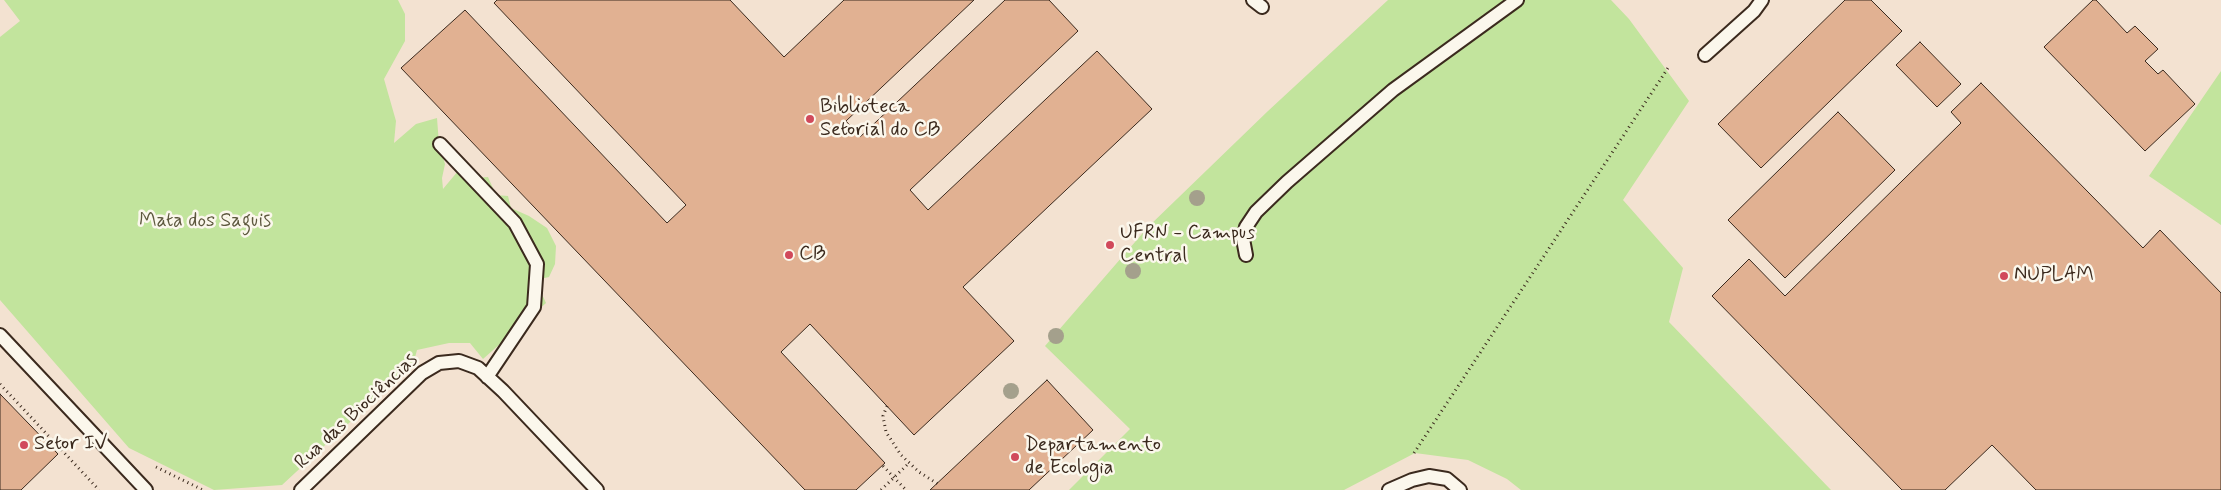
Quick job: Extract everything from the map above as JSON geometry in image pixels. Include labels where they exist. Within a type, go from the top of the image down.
[{"type":"lane","points":[[1246,256],[1242,239],[1246,227],[1256,212],[1287,182],[1393,90],[1518,0]]},
{"type":"lane","points":[[1705,55],[1754,11],[1762,0]]},
{"type":"lane","points":[[440,144],[515,223],[537,264],[534,307],[487,377]]},
{"type":"lane","points":[[0,335],[143,486],[155,490]]},
{"type":"lane","name":"Rua das Biociências","points":[[301,490],[422,373],[439,363],[459,362],[478,368],[597,490]]},
{"type":"lane","points":[[1389,490],[1412,480],[1429,476],[1447,479],[1460,490]]},
{"type":"path","points":[[1414,453],[1668,68]]},
{"type":"path","points":[[0,384],[99,490]]},
{"type":"path","points":[[888,406],[883,416],[886,432],[901,455],[938,484]]},
{"type":"path","points":[[40,436],[44,432]]},
{"type":"path","points":[[880,490],[909,463]]},
{"type":"path","points":[[883,466],[906,490]]},
{"type":"shaded area","name":"UFRN - Campus Central","points":[[0,0],[2221,0],[2221,490],[0,490]]},
{"type":"green space","name":"Mata dos Saguis","points":[[4,0],[398,0],[405,14],[405,41],[384,79],[396,121],[394,143],[416,124],[437,118],[439,144],[445,164],[442,178],[443,189],[458,171],[475,178],[488,177],[496,195],[508,196],[511,208],[529,216],[547,228],[556,246],[555,264],[549,277],[540,279],[540,290],[546,303],[483,359],[470,343],[449,343],[417,350],[413,365],[401,371],[388,387],[282,485],[214,490],[129,448],[0,300],[0,37],[20,21]]},
{"type":"green space","points":[[1388,0],[1611,0],[1629,19],[1689,101],[1623,200],[1683,268],[1669,322],[1831,490],[1521,490],[1507,479],[1468,460],[1415,453],[1344,490],[1069,490],[1130,429],[1045,346],[1148,227],[1268,111]]},
{"type":"green space","points":[[2221,71],[2221,225],[2149,176]]},
{"type":"building","name":"CB","points":[[497,0],[730,0],[784,57],[844,0],[974,0],[846,121],[860,137],[1005,0],[1049,0],[1078,31],[910,190],[928,210],[1097,51],[1152,109],[963,287],[1014,341],[914,435],[810,324],[781,352],[885,463],[856,490],[805,490],[401,68],[465,10],[667,223],[686,205],[494,3]]},
{"type":"building","points":[[1845,0],[1871,0],[1902,31],[1761,168],[1718,124]]},
{"type":"building","points":[[2093,0],[2096,0],[2127,33],[2135,26],[2158,49],[2145,61],[2158,74],[2163,70],[2195,104],[2145,151],[2044,47]]},
{"type":"building","points":[[1920,42],[1961,84],[1937,107],[1896,65]]},
{"type":"building","name":"NUPLAM","points":[[1981,83],[2143,248],[2160,230],[2221,293],[2221,490],[2036,490],[1992,445],[1945,490],[1902,490],[1712,296],[1749,259],[1785,296],[1961,123],[1951,112]]},
{"type":"building","points":[[1838,112],[1895,170],[1785,278],[1728,220]]},
{"type":"building","name":"Departamento de Ecologia","points":[[1047,380],[1093,430],[1029,490],[930,490]]},
{"type":"building","name":"Setor IV","points":[[0,394],[58,454],[21,490],[0,490]]},
{"type":"place","name":"Biblioteca Setorial do CB","points":[[810,119]]},
{"type":"place","name":"UFRN - Campus Central","points":[[1110,245]]},
{"type":"place","name":"CB","points":[[789,255]]},
{"type":"place","name":"NUPLAM","points":[[2004,276]]},
{"type":"place","name":"Setor IV","points":[[24,445]]},
{"type":"place","name":"Departamento de Ecologia","points":[[1015,457]]}]
